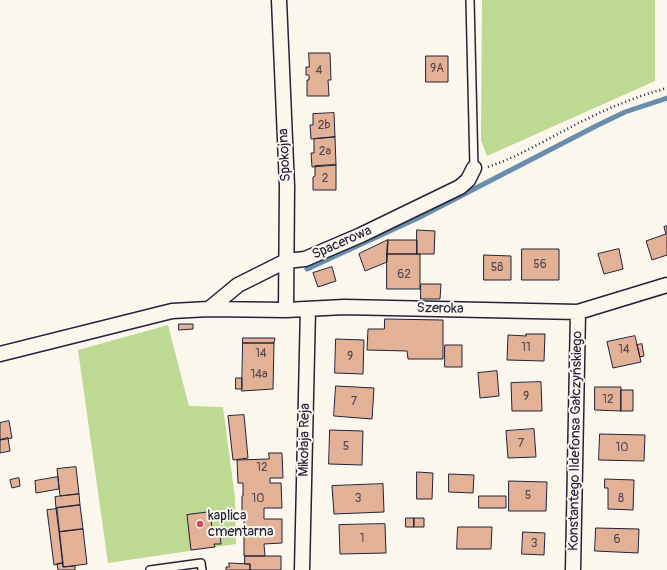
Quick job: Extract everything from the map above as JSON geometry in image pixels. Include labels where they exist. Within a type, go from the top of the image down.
[{"type":"street","name":"Spokojna","points":[[279,0],[287,186],[286,310]]},
{"type":"street","name":"Spacerowa","points":[[209,309],[238,285],[286,261],[306,259],[361,236],[460,187],[468,180],[474,168]]},
{"type":"street","name":"Szeroka","points":[[209,309],[286,310],[344,307],[578,312],[667,286]]},
{"type":"street","points":[[0,354],[172,310],[209,309]]},
{"type":"street","name":"Mikołaja Reja","points":[[302,570],[308,309]]},
{"type":"street","name":"Konstantego Ildefonsa Gałczyńskiego","points":[[574,570],[578,312]]},
{"type":"lane","points":[[470,0],[474,168]]},
{"type":"lane","points":[[150,570],[201,563],[202,570]]},
{"type":"path","points":[[474,168],[481,170],[492,166],[530,150],[572,127],[632,98],[667,88]]},
{"type":"green space","points":[[482,0],[655,0],[655,81],[487,156],[481,140]]},
{"type":"green space","points":[[168,325],[189,406],[223,407],[235,498],[236,544],[108,563],[78,350]]},
{"type":"building","points":[[309,53],[330,53],[331,80],[328,80],[329,96],[307,96],[307,80],[309,80],[309,75],[306,75],[306,67],[309,67]]},
{"type":"building","points":[[426,56],[448,56],[448,82],[426,82]]},
{"type":"building","points":[[334,113],[335,137],[311,139],[310,125],[313,125],[313,114]]},
{"type":"building","points":[[335,137],[336,165],[312,167],[311,153],[314,153],[314,139]]},
{"type":"building","points":[[336,165],[336,190],[313,190],[315,166]]},
{"type":"building","points":[[667,226],[667,255],[652,260],[646,241],[666,234],[664,227]]},
{"type":"building","points":[[417,230],[435,231],[434,254],[417,254]]},
{"type":"building","points":[[388,240],[417,240],[417,254],[387,254]]},
{"type":"building","points":[[388,240],[387,262],[365,271],[359,254]]},
{"type":"building","points":[[522,249],[559,249],[559,280],[522,280]]},
{"type":"building","points":[[619,249],[623,269],[604,274],[598,254]]},
{"type":"building","points":[[387,254],[420,254],[420,289],[387,289]]},
{"type":"building","points":[[484,255],[511,256],[511,280],[484,280]]},
{"type":"building","points":[[332,267],[336,281],[318,287],[313,273]]},
{"type":"building","points":[[421,284],[441,284],[440,299],[421,299]]},
{"type":"building","points":[[385,319],[443,320],[443,359],[408,359],[407,351],[367,350],[368,329],[384,329]]},
{"type":"building","points":[[179,324],[193,324],[193,329],[179,330]]},
{"type":"building","points":[[526,334],[545,334],[544,361],[507,360],[508,335],[526,336]]},
{"type":"building","points":[[635,336],[641,362],[613,368],[607,342]]},
{"type":"building","points":[[243,338],[275,338],[274,343],[243,343]]},
{"type":"building","points":[[336,339],[364,340],[363,374],[335,373]]},
{"type":"building","points":[[243,343],[274,343],[273,389],[242,391]]},
{"type":"building","points":[[642,344],[644,356],[640,357],[637,345]]},
{"type":"building","points":[[445,345],[462,345],[462,367],[445,367]]},
{"type":"building","points":[[497,371],[499,396],[480,398],[478,373]]},
{"type":"building","points":[[236,378],[242,378],[242,389],[236,389]]},
{"type":"building","points":[[541,382],[542,411],[512,411],[511,383]]},
{"type":"building","points":[[336,386],[374,388],[372,419],[334,416]]},
{"type":"building","points":[[595,387],[621,387],[621,411],[595,410]]},
{"type":"building","points":[[621,390],[633,390],[633,411],[621,411]]},
{"type":"building","points":[[244,415],[248,458],[233,460],[228,416]]},
{"type":"building","points":[[9,421],[12,438],[0,440],[0,423]]},
{"type":"building","points":[[534,429],[536,457],[508,458],[506,431]]},
{"type":"building","points":[[330,430],[363,431],[362,465],[329,464]]},
{"type":"building","points":[[600,434],[645,435],[644,461],[599,460]]},
{"type":"building","points":[[8,438],[10,451],[0,453],[0,440]]},
{"type":"building","points":[[269,453],[282,453],[283,478],[270,478],[270,483],[281,483],[282,508],[264,508],[264,519],[282,519],[282,543],[264,544],[265,556],[244,556],[244,515],[242,515],[243,483],[238,483],[237,460],[269,459]]},
{"type":"building","points":[[76,467],[79,494],[60,496],[57,469]]},
{"type":"building","points":[[417,472],[433,473],[432,499],[417,499]]},
{"type":"building","points":[[449,474],[474,475],[473,493],[449,492]]},
{"type":"building","points":[[58,477],[59,489],[36,493],[35,481]]},
{"type":"building","points":[[19,478],[20,486],[12,488],[10,480]]},
{"type":"building","points":[[605,479],[634,480],[633,510],[608,509],[608,488],[605,488]]},
{"type":"building","points":[[509,481],[547,482],[546,511],[509,511]]},
{"type":"building","points":[[383,484],[384,512],[334,514],[332,486]]},
{"type":"building","points":[[79,494],[80,505],[56,508],[55,497]]},
{"type":"building","points":[[479,496],[506,496],[506,508],[479,508]]},
{"type":"building","points":[[80,505],[83,529],[59,532],[56,508]]},
{"type":"building","points":[[57,509],[63,563],[54,565],[47,510]]},
{"type":"building","name":"kaplica cmentarna","points":[[210,512],[213,534],[220,533],[221,544],[214,544],[215,547],[191,550],[187,515]]},
{"type":"building","points":[[406,518],[414,518],[414,527],[406,527]]},
{"type":"building","points":[[414,518],[424,518],[424,527],[414,527]]},
{"type":"building","points":[[385,524],[386,553],[340,554],[339,525]]},
{"type":"building","points":[[458,527],[492,527],[491,549],[457,549]]},
{"type":"building","points":[[596,528],[639,529],[638,553],[595,551]]},
{"type":"building","points":[[83,529],[87,564],[63,567],[59,532]]},
{"type":"building","points":[[523,532],[545,533],[544,555],[522,554]]},
{"type":"building","points":[[245,556],[281,556],[281,570],[250,570],[250,564],[245,564]]},
{"type":"building","points":[[63,563],[63,567],[75,566],[75,570],[58,570],[57,564]]},
{"type":"building","points":[[229,563],[250,564],[250,570],[226,570],[226,567],[229,567]]},
{"type":"waterway","points":[[307,269],[418,218],[625,112],[667,98]]},
{"type":"place","name":"kaplica cmentarna","points":[[200,524]]}]
